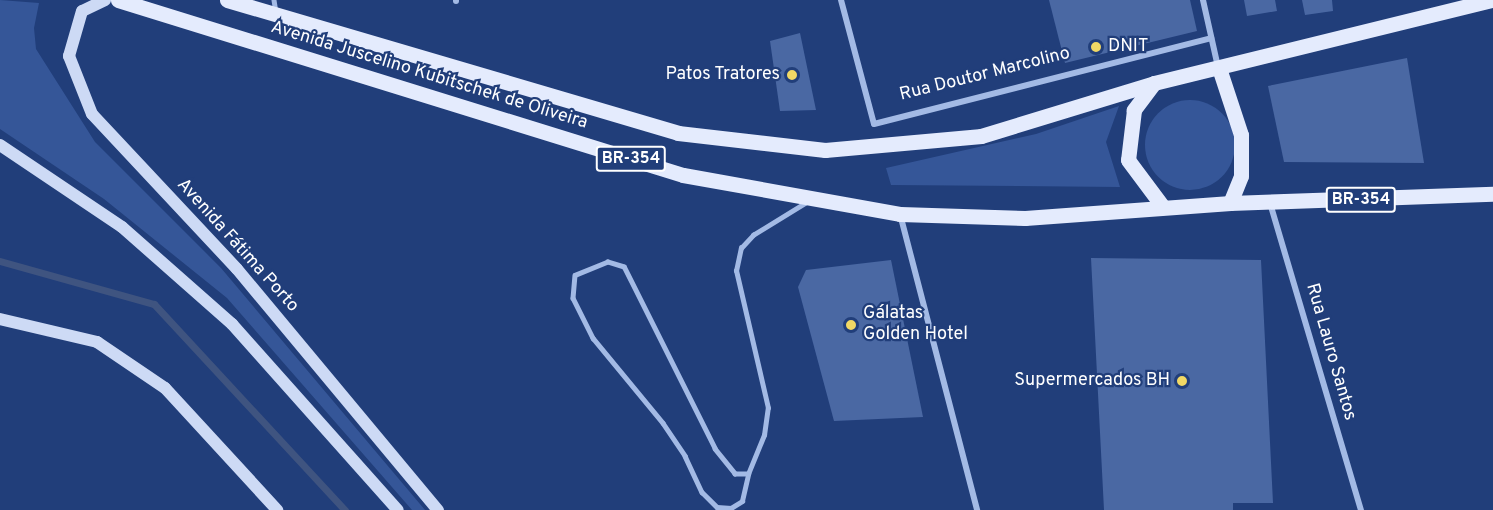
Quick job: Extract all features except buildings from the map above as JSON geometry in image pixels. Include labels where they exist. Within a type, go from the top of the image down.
[{"type":"main road","name":"Avenida Fátima Porto","points":[[105,0],[82,11],[69,56],[92,114],[237,269],[438,510]]},
{"type":"main road","name":"Avenida Juscelino Kubitschek de Oliveira","points":[[118,0],[683,174],[812,198],[900,214],[1025,218],[1230,203]]},
{"type":"main road","name":"Avenida Juscelino Kubitschek de Oliveira","points":[[227,0],[275,8],[678,133],[825,150],[981,136],[1154,83],[1219,68]]},
{"type":"main road","points":[[1230,203],[1241,176],[1241,135],[1219,68],[1493,0]]},
{"type":"main road","points":[[1154,83],[1134,110],[1128,160],[1163,207]]},
{"type":"main road","points":[[0,145],[122,227],[232,324],[398,510]]},
{"type":"main road","name":"BR-354","points":[[1230,203],[1493,194]]},
{"type":"main road","points":[[0,319],[97,342],[165,388],[277,510]]},
{"type":"street","name":"Rua Doutor Marcolino","points":[[842,0],[874,124],[1211,38]]},
{"type":"street","points":[[1203,0],[1219,68]]},
{"type":"street","name":"Rua Lauro Santos","points":[[1270,203],[1361,510]]},
{"type":"street","points":[[900,214],[977,510]]},
{"type":"lane","points":[[748,474],[735,474],[715,449],[624,267],[609,262],[591,265],[575,275],[573,298],[593,339],[663,423],[685,456],[702,492],[717,507],[731,507],[742,501],[748,474],[759,451],[768,408],[736,271],[741,248],[753,236],[812,198]]},
{"type":"shaded area","points":[[0,0],[39,3],[34,28],[36,49],[95,142],[221,268],[425,510],[412,510],[227,298],[104,199],[0,129]]},
{"type":"shaded area","points":[[1190,100],[1207,103],[1222,113],[1232,128],[1235,145],[1232,162],[1222,177],[1207,187],[1190,190],[1173,187],[1158,177],[1148,162],[1145,145],[1148,128],[1158,113],[1173,103]]},
{"type":"shaded area","points":[[1119,106],[1106,142],[1120,187],[891,185],[886,168],[1036,134]]},
{"type":"waterway","points":[[0,261],[154,304],[345,510]]},
{"type":"place","name":"DNIT","points":[[1096,47]]},
{"type":"place","name":"Patos Tratores","points":[[792,75]]},
{"type":"place","name":"Gálatas Golden Hotel","points":[[851,325]]},
{"type":"place","name":"Supermercados BH","points":[[1182,381]]}]
